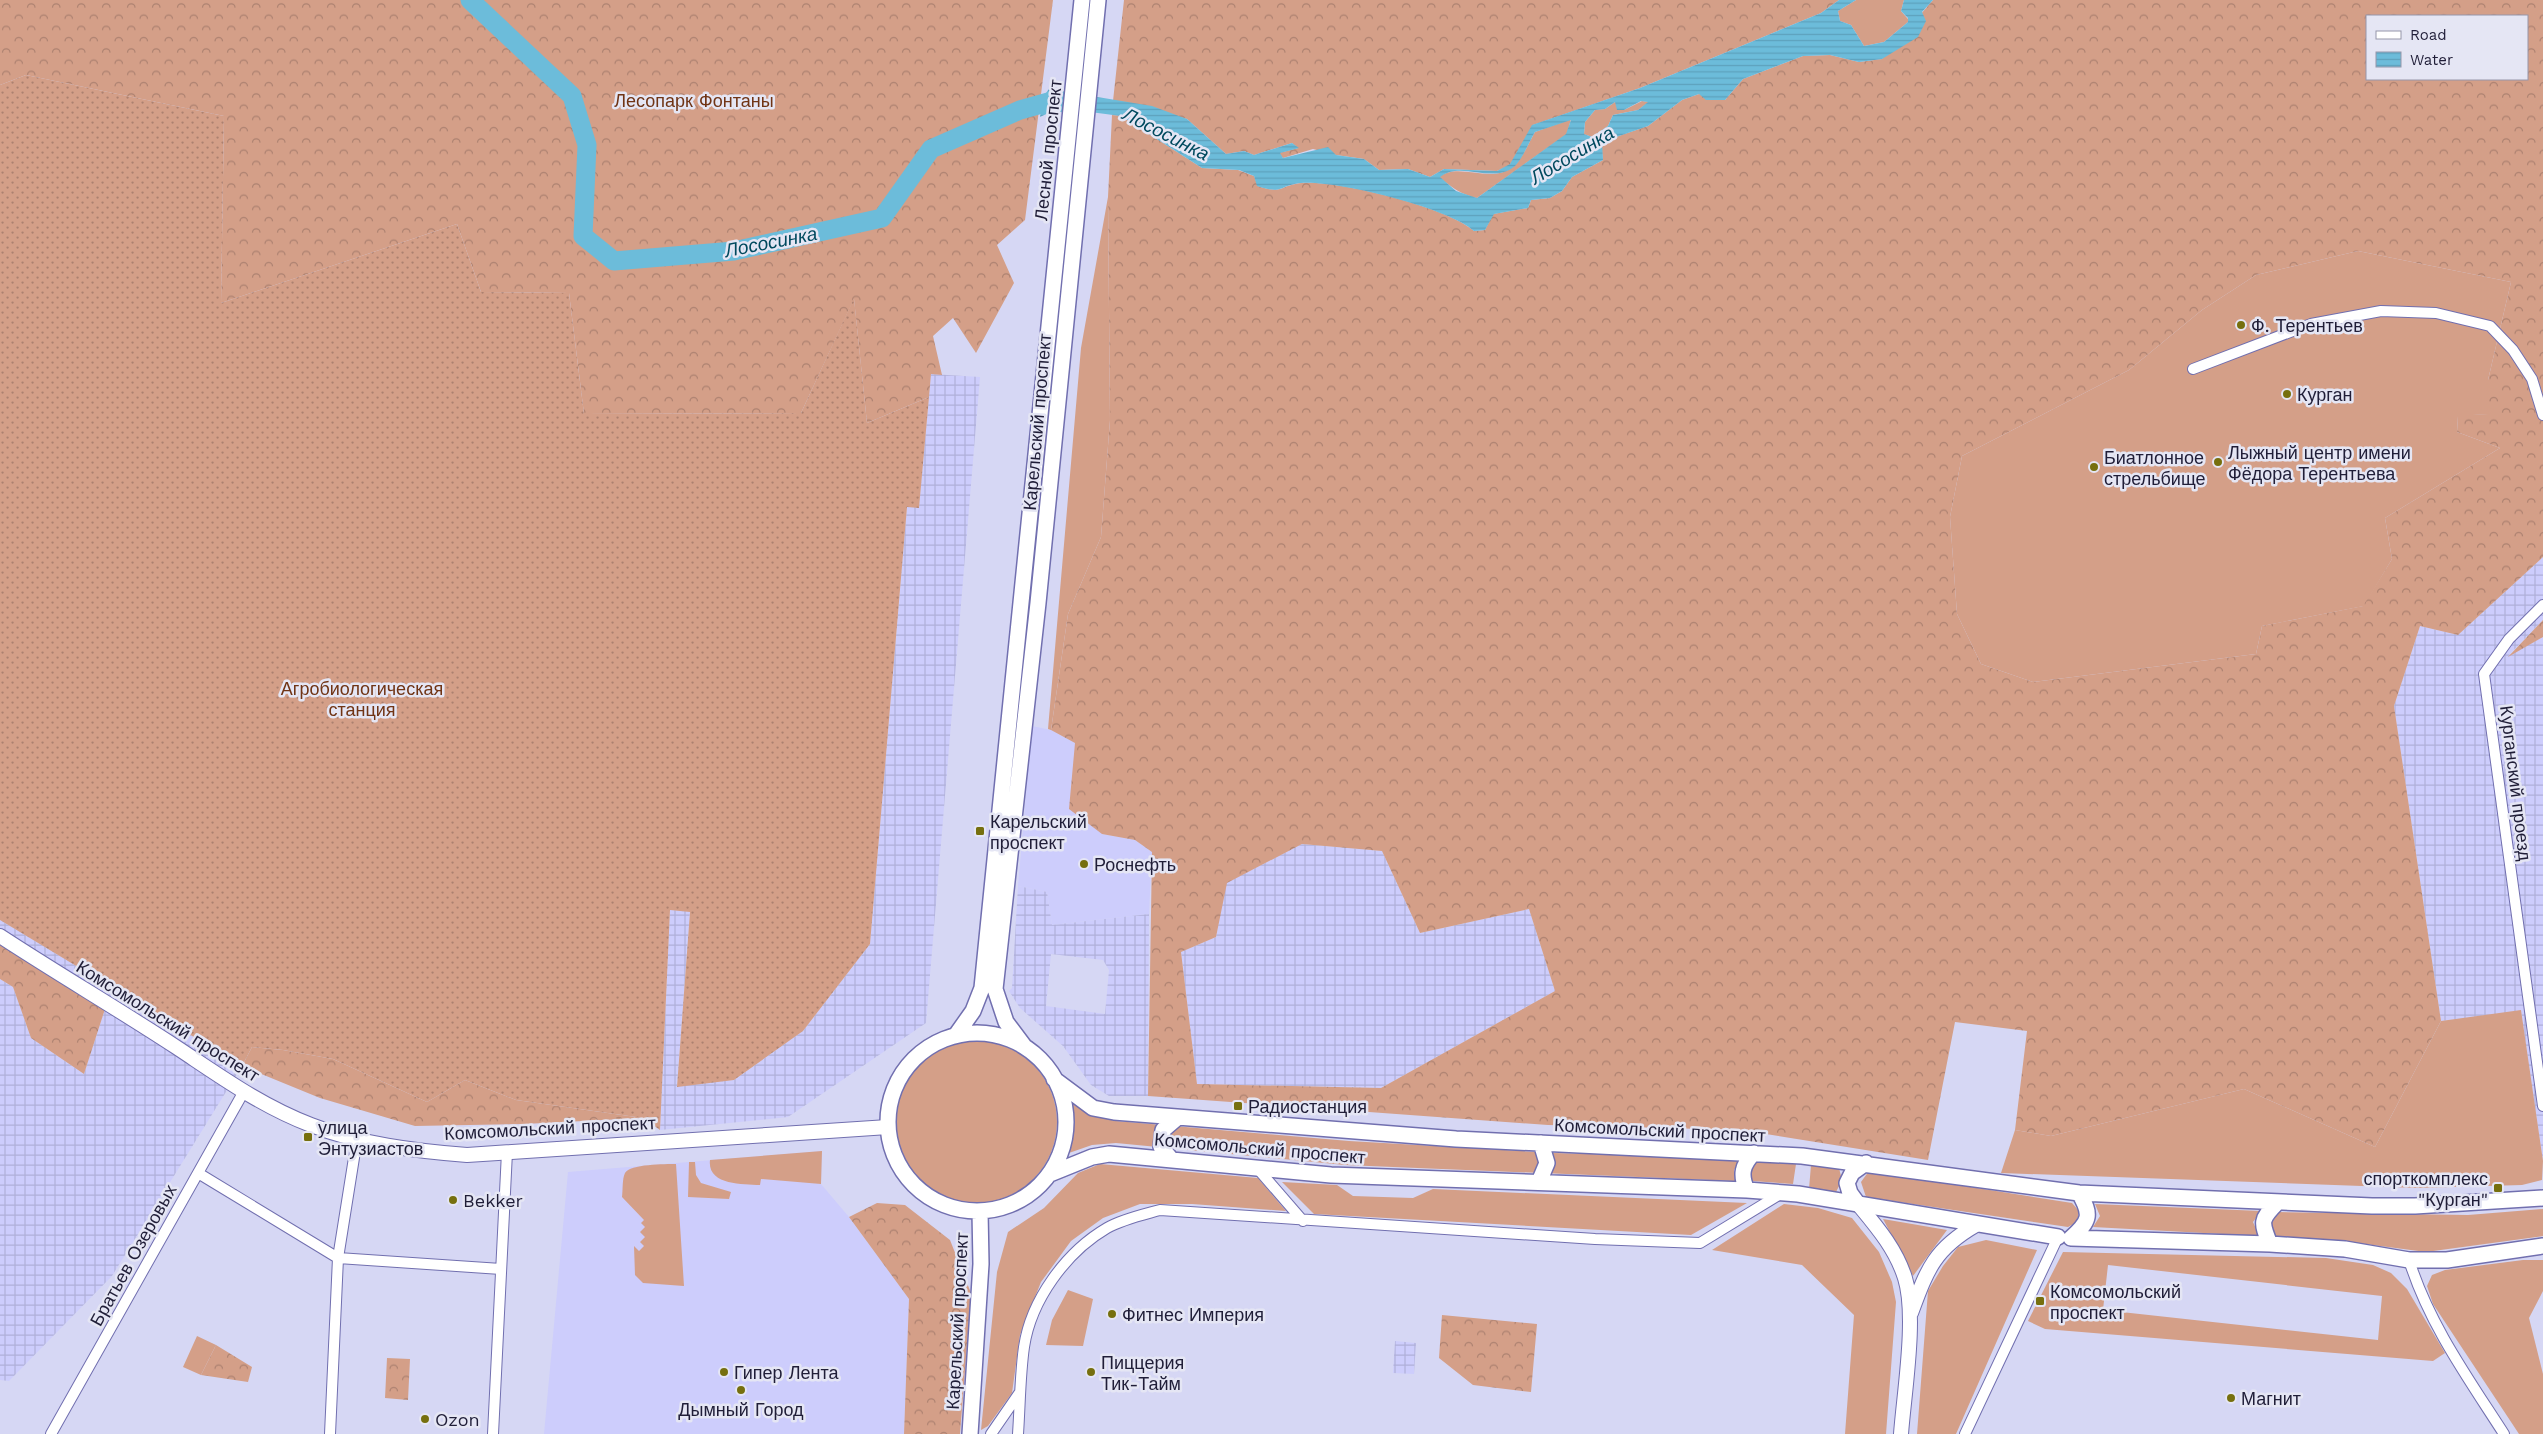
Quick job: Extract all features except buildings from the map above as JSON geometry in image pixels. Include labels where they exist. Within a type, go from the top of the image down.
[{"type":"main road","name":"Лесной проспект","points":[[1052,304],[1082,0]]},
{"type":"main road","name":"Лесной проспект","points":[[1067,301],[1098,0]]},
{"type":"main road","name":"Карельский проспект","points":[[1024,1046],[1006,1022],[995,989],[1038,603],[1067,301]]},
{"type":"main road","name":"Карельский проспект","points":[[956,1035],[973,1011],[982,988],[1052,304]]},
{"type":"main road","points":[[1022,602],[1038,603]]},
{"type":"main road","points":[[980,1033],[996,1035],[1024,1046],[1039,1059],[1054,1079],[1064,1105],[1060,1154],[1050,1174],[1027,1197],[1004,1208],[980,1211],[955,1209],[930,1198],[904,1174],[895,1158],[888,1127],[891,1099],[905,1070],[919,1054],[932,1045],[956,1035],[980,1033]]},
{"type":"main road","name":"Комсомольский проспект","points":[[1054,1079],[1094,1108],[1114,1112],[1335,1131],[1754,1153],[1866,1163],[2079,1193],[2277,1203],[2415,1206],[2543,1198]]},
{"type":"main road","points":[[1171,1159],[1161,1146],[1163,1130],[1177,1118]]},
{"type":"main road","points":[[1539,1182],[1547,1163],[1541,1143]]},
{"type":"main road","points":[[1747,1190],[1743,1181],[1744,1163],[1754,1153]]},
{"type":"main road","name":"Комсомольский проспект","points":[[1050,1174],[1092,1157],[1109,1154],[1331,1175],[1747,1190],[1858,1204],[1976,1225],[2064,1237],[2270,1244],[2345,1249],[2409,1260],[2447,1260],[2543,1246]]},
{"type":"main road","points":[[1858,1204],[1850,1193],[1847,1183],[1852,1173],[1866,1163]]},
{"type":"main road","points":[[2064,1237],[2085,1225],[2088,1214],[2079,1193]]},
{"type":"main road","points":[[2270,1244],[2262,1225],[2264,1216],[2277,1203]]},
{"type":"main road","name":"Карельский проспект","points":[[970,1434],[981,1264],[980,1211]]},
{"type":"street","points":[[2194,369],[2311,324],[2381,311],[2436,313],[2490,326],[2513,350],[2532,378],[2543,414]]},
{"type":"street","name":"Курганский проезд","points":[[2543,605],[2509,639],[2484,674],[2543,1106]]},
{"type":"street","name":"Комсомольский проспект","points":[[0,936],[176,1047],[243,1093],[311,1125],[357,1138],[427,1152],[466,1154],[888,1127]]},
{"type":"street","name":"Братьев Озеровых","points":[[51,1434],[243,1093]]},
{"type":"street","points":[[330,1434],[338,1258],[357,1138]]},
{"type":"street","points":[[493,1434],[508,1152]]},
{"type":"street","points":[[1258,1168],[1303,1221]]},
{"type":"street","points":[[198,1173],[338,1258],[501,1269]]},
{"type":"street","points":[[1018,1434],[1024,1346],[1040,1301],[1070,1257],[1087,1242],[1107,1228],[1160,1210],[1595,1239],[1700,1242],[1782,1193]]},
{"type":"street","points":[[1858,1204],[1885,1238],[1906,1279],[1910,1316],[1901,1434]]},
{"type":"street","points":[[1910,1316],[1924,1276],[1938,1256],[1953,1238],[1976,1225]]},
{"type":"street","points":[[1965,1434],[2064,1237]]},
{"type":"street","points":[[2409,1260],[2420,1294],[2436,1324],[2504,1434]]},
{"type":"street","points":[[991,1434],[1021,1390]]},
{"type":"shaded area","points":[[931,374],[980,377],[926,1023],[788,1117],[660,1130],[670,910],[690,911],[677,1086],[734,1080],[803,1031],[870,944],[907,507],[919,507]]},
{"type":"shaded area","points":[[2543,557],[2543,620],[2509,655],[2543,637],[2543,1161],[2521,1011],[2441,1021],[2394,706],[2420,626],[2458,635]]},
{"type":"shaded area","points":[[1032,726],[1051,730],[1075,743],[1102,834],[1135,840],[1152,852],[1149,914],[1052,925],[1047,892],[1018,886]]},
{"type":"shaded area","points":[[1302,844],[1382,851],[1420,933],[1529,909],[1555,991],[1381,1088],[1197,1084],[1181,952],[1216,937],[1226,883]]},
{"type":"shaded area","points":[[1018,886],[1047,892],[1052,925],[1149,914],[1148,1096],[1109,1096],[1091,1085],[1063,1046],[1020,1008],[1009,991],[1012,988]],"holes":[[[1051,954],[1103,960],[1109,970],[1105,1014],[1046,1006]]]},
{"type":"shaded area","points":[[0,920],[242,1066],[112,1276],[9,1381],[0,1380],[0,979],[13,987],[31,1038],[84,1074],[105,1009],[0,944]]},
{"type":"shaded area","points":[[822,1151],[821,1184],[849,1217],[909,1299],[904,1434],[544,1434],[568,1172]]},
{"type":"shaded area","points":[[1395,1341],[1416,1343],[1414,1374],[1393,1373]]},
{"type":"green space","name":"Лесопарк Фонтаны","points":[[0,0],[1053,0],[1025,220],[997,245],[1014,283],[976,353],[953,318],[933,336],[942,375],[931,374],[929,397],[867,423],[854,299],[801,413],[584,414],[569,293],[481,292],[457,224],[221,303],[224,116],[26,75],[0,85]]},
{"type":"green space","points":[[1124,0],[1839,0],[1821,13],[1640,88],[1533,125],[1510,165],[1497,171],[1444,169],[1430,177],[1408,169],[1379,170],[1364,159],[1313,149],[1283,158],[1279,153],[1298,148],[1292,143],[1254,155],[1244,151],[1226,154],[1187,119],[1113,101]]},
{"type":"green space","points":[[1856,0],[1904,0],[1901,11],[1908,19],[1908,22],[1884,42],[1864,46],[1851,25],[1840,21],[1838,11]]},
{"type":"green space","points":[[1933,0],[2543,0],[2543,557],[2458,635],[2420,626],[2394,706],[2441,1021],[2375,1147],[2244,1089],[2051,1136],[2015,1130],[2027,1031],[1955,1022],[1928,1160],[1741,1130],[1548,1125],[1148,1096],[1152,852],[1135,840],[1102,834],[1069,809],[1075,743],[1051,730],[1068,614],[1101,537],[1110,420],[1108,197],[1112,115],[1121,116],[1202,168],[1238,170],[1254,176],[1258,186],[1266,189],[1277,190],[1295,184],[1319,183],[1365,191],[1417,204],[1460,222],[1474,231],[1485,230],[1493,214],[1528,208],[1531,200],[1550,198],[1562,191],[1572,177],[1603,160],[1601,142],[1648,126],[1682,100],[1699,94],[1725,100],[1743,79],[1803,56],[1830,55],[1859,62],[1882,59]],"holes":[[[2358,251],[2511,282],[2488,380],[2488,414],[2458,415],[2457,432],[2500,448],[2385,518],[2392,559],[2363,606],[2262,626],[2256,654],[2033,682],[1981,664],[1957,614],[1950,517],[1962,456],[2129,370],[2202,310],[2256,275]],[[1302,844],[1382,851],[1420,933],[1529,909],[1555,991],[1381,1088],[1197,1084],[1181,952],[1216,937],[1227,883]]]},
{"type":"green space","name":"Агробиологическая станция","points":[[26,75],[224,116],[221,303],[457,224],[481,292],[569,293],[584,414],[801,413],[854,298],[867,423],[929,397],[919,508],[907,507],[870,944],[803,1031],[734,1080],[677,1087],[690,912],[670,910],[660,1130],[643,1118],[516,1100],[465,1080],[427,1102],[333,1059],[283,1050],[252,1047],[242,1066],[0,920],[0,85]]},
{"type":"green space","points":[[1642,101],[1649,102],[1638,110],[1613,115],[1608,126],[1592,137],[1584,134],[1585,122],[1595,110],[1605,109],[1615,102],[1624,110]]},
{"type":"green space","points":[[1571,119],[1567,134],[1477,198],[1466,195],[1439,177],[1456,171],[1486,174],[1505,171],[1514,166],[1520,159],[1535,132]]},
{"type":"green space","points":[[1108,197],[1110,420],[1101,537],[1068,614],[1051,730],[1048,729],[1081,348]]},
{"type":"green space","name":"Лыжный центр имени Фёдора Терентьева","points":[[2358,251],[2511,282],[2488,380],[2488,414],[2458,416],[2457,432],[2500,448],[2385,518],[2392,559],[2364,606],[2262,626],[2256,654],[2033,682],[1981,664],[1957,614],[1950,517],[1962,456],[2129,370],[2202,310],[2256,275]]},
{"type":"green space","points":[[1057,314],[1061,314],[1033,596],[1027,596]]},
{"type":"green space","points":[[1026,606],[1032,607],[987,984]]},
{"type":"green space","points":[[2543,620],[2543,637],[2508,657]]},
{"type":"green space","points":[[0,944],[105,1009],[84,1074],[31,1038],[13,987],[0,979]]},
{"type":"green space","points":[[2521,1010],[2543,1161],[2542,1180],[2522,1185],[2417,1188],[2001,1173],[2015,1130],[2051,1136],[2244,1089],[2375,1147],[2441,1021]]},
{"type":"green space","points":[[976,1041],[992,1043],[1007,1048],[1021,1055],[1033,1065],[1043,1077],[1050,1091],[1055,1106],[1057,1122],[1055,1138],[1050,1153],[1043,1167],[1033,1179],[1021,1189],[1007,1196],[992,1201],[976,1203],[960,1201],[945,1196],[931,1189],[919,1179],[909,1167],[902,1153],[897,1138],[895,1122],[897,1106],[902,1091],[909,1077],[919,1065],[931,1055],[945,1048],[960,1043]]},
{"type":"green space","points":[[252,1047],[283,1050],[333,1059],[427,1102],[465,1080],[516,1100],[643,1118],[524,1124],[415,1126],[320,1098],[242,1066]]},
{"type":"green space","points":[[1071,1102],[1092,1115],[1116,1121],[1349,1141],[1554,1153],[1740,1158],[1734,1170],[1735,1181],[1345,1165],[1116,1143],[1092,1145],[1066,1154],[1073,1129]]},
{"type":"green space","points":[[822,1151],[821,1184],[761,1179],[760,1185],[727,1182],[714,1174],[710,1160]]},
{"type":"green space","points":[[1756,1160],[1796,1164],[1793,1184],[1752,1181],[1751,1170]]},
{"type":"green space","points":[[689,1162],[695,1162],[696,1175],[701,1183],[731,1192],[729,1199],[688,1197]]},
{"type":"green space","points":[[676,1164],[684,1286],[643,1283],[635,1275],[634,1246],[639,1251],[644,1246],[640,1242],[645,1237],[640,1232],[645,1227],[641,1223],[644,1220],[622,1197],[624,1175],[628,1170],[640,1166]]},
{"type":"green space","points":[[1100,1164],[1258,1178],[1286,1211],[1192,1204],[1140,1204],[1103,1218],[1071,1241],[1041,1282],[1020,1335],[1012,1393],[988,1426],[981,1430],[997,1272],[1008,1232],[1044,1208],[1078,1173]]},
{"type":"green space","points":[[1811,1165],[1839,1168],[1842,1180],[1836,1192],[1809,1189]]},
{"type":"green space","points":[[1869,1171],[2072,1203],[2079,1211],[2077,1222],[2068,1227],[1866,1197],[1861,1182]]},
{"type":"green space","points":[[1282,1182],[1337,1185],[1353,1196],[1413,1198],[1433,1189],[1747,1203],[1691,1235],[1314,1214]]},
{"type":"green space","points":[[877,1203],[905,1205],[950,1240],[971,1293],[960,1434],[904,1434],[909,1299],[849,1217]]},
{"type":"green space","points":[[1784,1204],[1818,1208],[1852,1218],[1879,1252],[1892,1282],[1896,1302],[1886,1434],[1845,1434],[1854,1315],[1802,1265],[1712,1250]]},
{"type":"green space","points":[[2095,1204],[2261,1211],[2253,1222],[2259,1236],[2093,1227],[2100,1216]]},
{"type":"green space","points":[[2543,1209],[2543,1236],[2426,1252],[2350,1242],[2276,1238],[2270,1225],[2278,1212],[2468,1215]]},
{"type":"green space","points":[[1883,1219],[1947,1230],[1913,1276]]},
{"type":"green space","points":[[1986,1240],[2037,1250],[1956,1434],[1917,1434],[1928,1291],[1943,1266],[1958,1247]]},
{"type":"green space","points":[[2063,1252],[2326,1258],[2373,1265],[2391,1273],[2407,1289],[2445,1353],[2433,1361],[2045,1329],[2028,1321]],"holes":[[[2108,1265],[2382,1296],[2378,1340],[2103,1310]]]},
{"type":"green space","points":[[2523,1260],[2543,1260],[2543,1291],[2529,1318],[2543,1374],[2543,1434],[2519,1434],[2433,1304],[2427,1286],[2432,1275],[2445,1270]]},
{"type":"green space","points":[[1068,1290],[1093,1299],[1083,1346],[1046,1345],[1052,1320]]},
{"type":"green space","points":[[1442,1315],[1537,1324],[1531,1392],[1473,1385],[1439,1358]]},
{"type":"green space","points":[[197,1336],[216,1345],[201,1375],[183,1367]]},
{"type":"green space","points":[[216,1345],[252,1367],[248,1382],[201,1375]]},
{"type":"green space","points":[[387,1358],[410,1359],[408,1400],[385,1398]]},
{"type":"water","points":[[1839,0],[1856,0],[1838,11],[1840,21],[1851,25],[1864,46],[1884,42],[1908,22],[1908,18],[1901,11],[1904,0],[1933,0],[1922,12],[1926,21],[1918,37],[1882,59],[1859,62],[1830,55],[1803,56],[1743,79],[1725,100],[1706,100],[1699,94],[1682,100],[1648,126],[1602,142],[1603,160],[1572,177],[1562,191],[1550,198],[1531,200],[1528,208],[1494,214],[1485,230],[1474,231],[1461,222],[1418,205],[1339,186],[1301,183],[1277,190],[1266,189],[1257,186],[1254,176],[1239,170],[1202,168],[1121,116],[1059,108],[1040,117],[1043,97],[1049,89],[1152,106],[1187,119],[1226,154],[1244,151],[1254,155],[1292,143],[1299,148],[1280,153],[1283,158],[1328,147],[1336,155],[1364,159],[1379,170],[1408,169],[1430,177],[1444,169],[1497,171],[1510,164],[1532,125],[1640,88],[1821,13]],"holes":[[[1641,101],[1648,102],[1638,110],[1613,115],[1608,126],[1592,137],[1584,134],[1585,122],[1595,110],[1605,109],[1615,102],[1617,110],[1624,110]],[[1571,120],[1566,134],[1477,198],[1456,191],[1440,177],[1448,172],[1457,171],[1487,173],[1506,171],[1518,163],[1535,132]]]},
{"type":"waterway","name":"Лососинка","points":[[470,0],[572,96],[587,145],[583,236],[614,261],[734,251],[882,218],[931,149],[1020,110],[1052,101],[1065,103]]},
{"type":"place","name":"Ф. Терентьев","points":[[2241,325]]},
{"type":"place","name":"Курган","points":[[2287,394]]},
{"type":"place","name":"Лыжный центр имени Фёдора Терентьева","points":[[2218,462]]},
{"type":"place","name":"Биатлонное стрельбище","points":[[2094,467]]},
{"type":"place","name":"Карельский проспект","points":[[980,831]]},
{"type":"place","name":"Роснефть","points":[[1084,864]]},
{"type":"place","name":"Радиостанция","points":[[1238,1106]]},
{"type":"place","name":"улица Энтузиастов","points":[[308,1137]]},
{"type":"place","name":"спорткомплекс \"Курган\"","points":[[2498,1188]]},
{"type":"place","name":"Bekker","points":[[453,1200]]},
{"type":"place","name":"Комсомольский проспект","points":[[2040,1301]]},
{"type":"place","name":"Фитнес Империя","points":[[1112,1314]]},
{"type":"place","name":"Гипер Лента","points":[[724,1372]]},
{"type":"place","name":"Пиццерия Тик-Тайм","points":[[1091,1372]]},
{"type":"place","name":"Дымный Город","points":[[741,1390]]},
{"type":"place","name":"Магнит","points":[[2231,1398]]},
{"type":"place","name":"Ozon","points":[[425,1419]]}]
